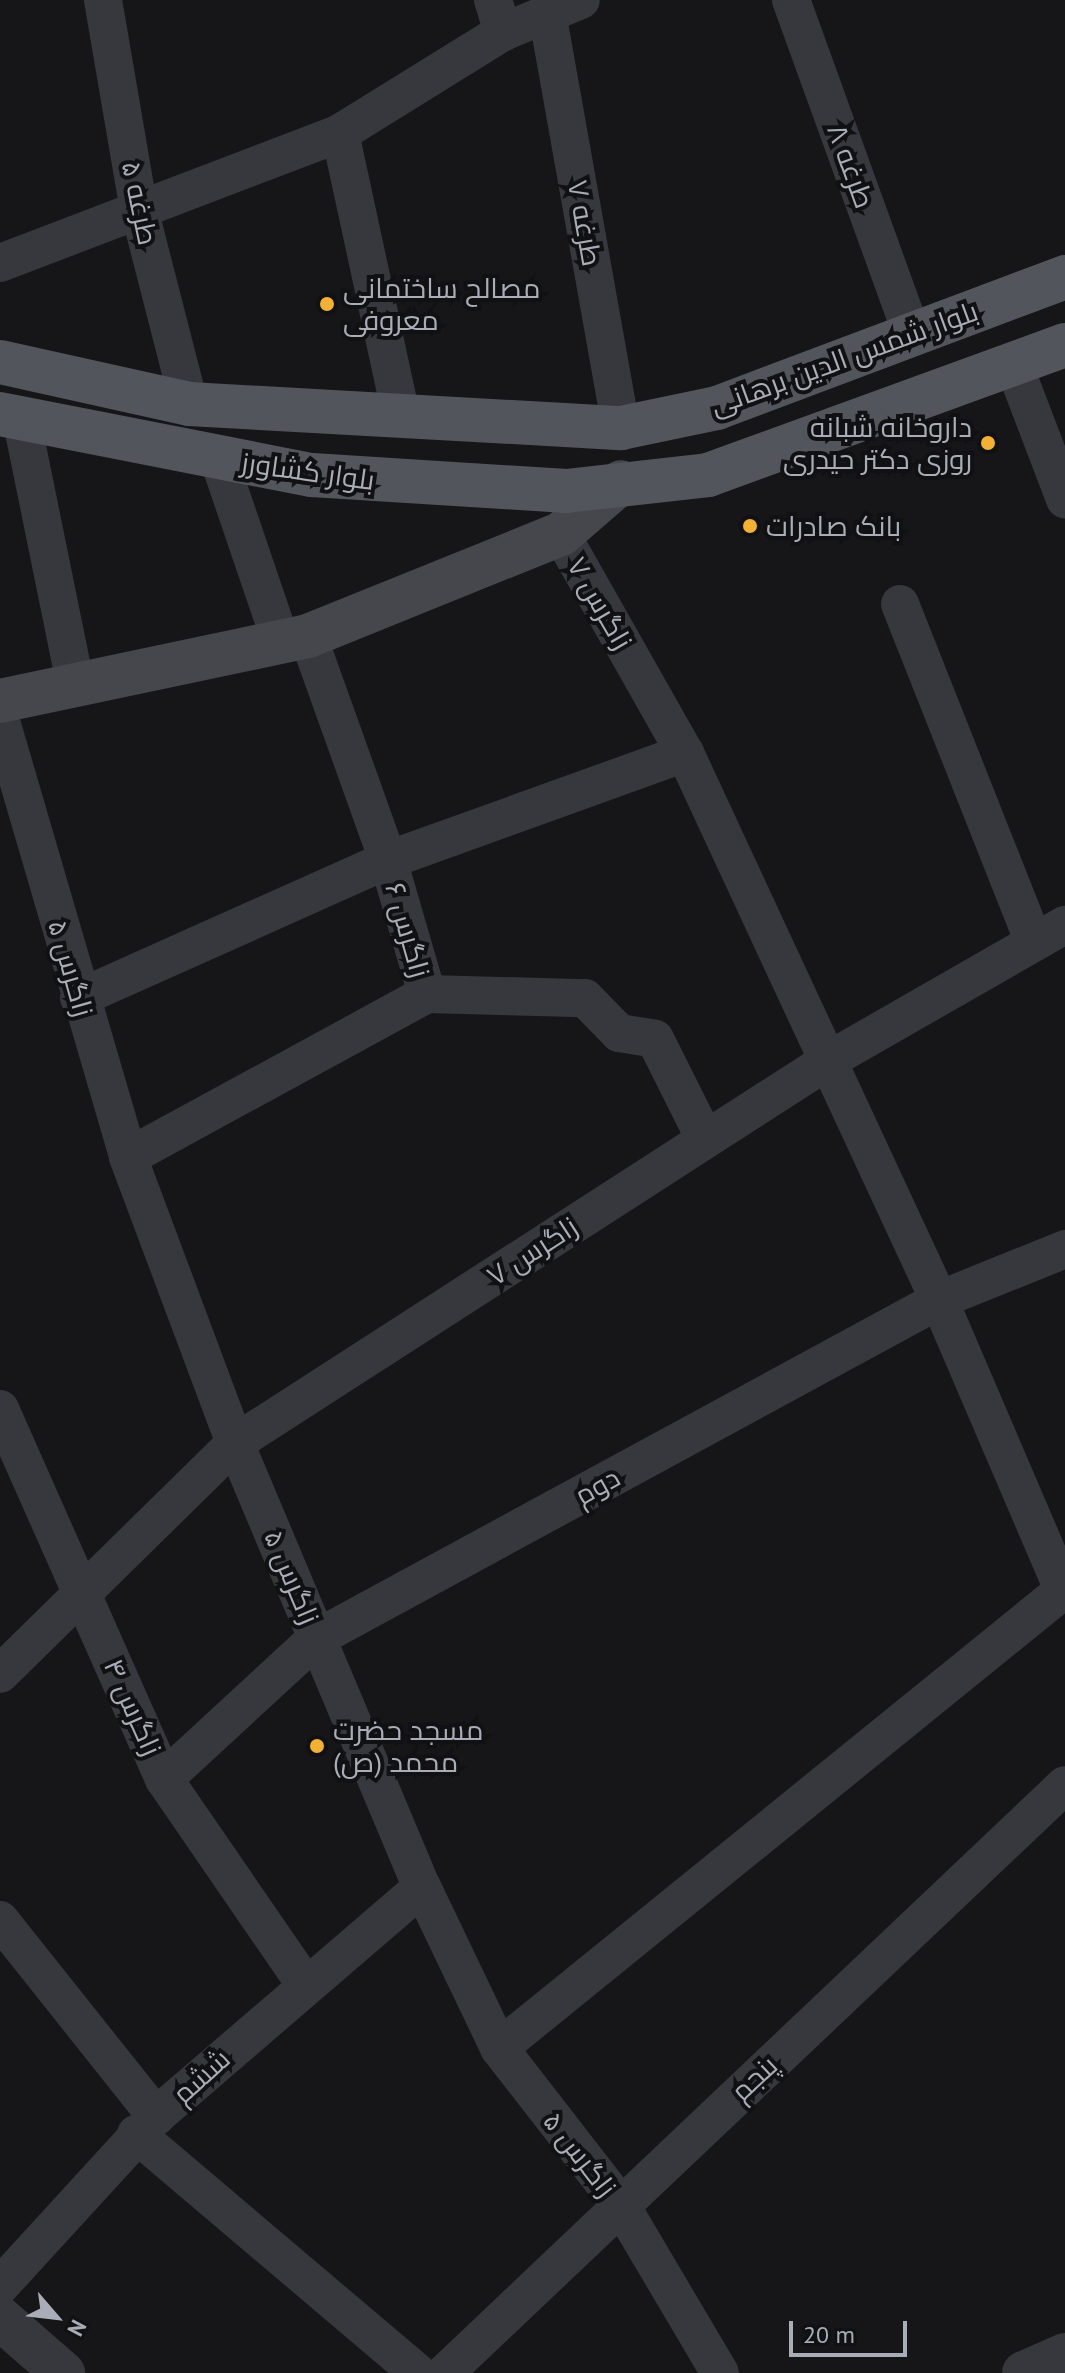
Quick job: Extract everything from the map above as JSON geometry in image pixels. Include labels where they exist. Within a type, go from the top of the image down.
[{"type":"main road","name":"بلوار شمس الدین برهانی","points":[[621,428],[717,408],[911,332],[1065,277]]},
{"type":"main road","points":[[0,701],[294,639],[561,534],[621,482],[708,475],[1065,345]]},
{"type":"main road","name":"بلوار کشاورز","points":[[0,362],[189,404],[621,428]]},
{"type":"main road","name":"بلوار کشاورز","points":[[10,415],[218,457],[439,488],[529,493],[621,482]]},
{"type":"street","name":"طرغه ۵","points":[[103,0],[138,205],[189,404]]},
{"type":"street","points":[[0,263],[138,205],[340,133],[498,16],[548,18],[581,0]]},
{"type":"street","name":"طرغه ۸","points":[[791,0],[911,332]]},
{"type":"street","name":"طرغه ۷","points":[[548,18],[621,428]]},
{"type":"street","points":[[340,133],[401,416]]},
{"type":"street","points":[[1013,363],[1065,499]]},
{"type":"street","points":[[10,415],[76,687]]},
{"type":"street","name":"زاگرس ۶","points":[[128,1157],[427,994],[388,860],[218,457]]},
{"type":"street","name":"زاگرس ۷","points":[[561,534],[685,753],[939,1300],[1064,1591]]},
{"type":"street","points":[[829,1060],[1049,934],[900,604]]},
{"type":"street","name":"زاگرس ۵","points":[[0,718],[79,998],[128,1157],[235,1443],[422,1887],[499,2048],[620,2204],[720,2373]]},
{"type":"street","points":[[79,998],[388,860],[685,753]]},
{"type":"street","points":[[427,994],[585,998],[619,1033],[655,1039],[705,1139]]},
{"type":"street","name":"زاگرس ۷","points":[[0,1674],[81,1589],[235,1443],[829,1060]]},
{"type":"street","name":"دوم","points":[[164,1779],[317,1638],[939,1300],[1065,1249]]},
{"type":"street","name":"۴ زاگرس","points":[[0,1409],[164,1779],[304,1983]]},
{"type":"street","points":[[499,2048],[1064,1591]]},
{"type":"street","name":"پنجم","points":[[445,2373],[1065,1785]]},
{"type":"street","name":"ششم","points":[[0,2286],[146,2125],[304,1983],[422,1887]]},
{"type":"street","points":[[0,1920],[146,2125],[418,2373]]},
{"type":"street","points":[[0,2318],[63,2373]]},
{"type":"street","points":[[1024,2373],[1065,2355]]},
{"type":"place","name":"مصالح ساختمانی معروفی","points":[[327,304]]},
{"type":"place","name":"داروخانه شبانه روزی دکتر حیدری","points":[[988,443]]},
{"type":"place","name":"بانک صادرات","points":[[750,526]]},
{"type":"place","name":"مسجد حضرت محمد (ص)","points":[[317,1746]]}]
